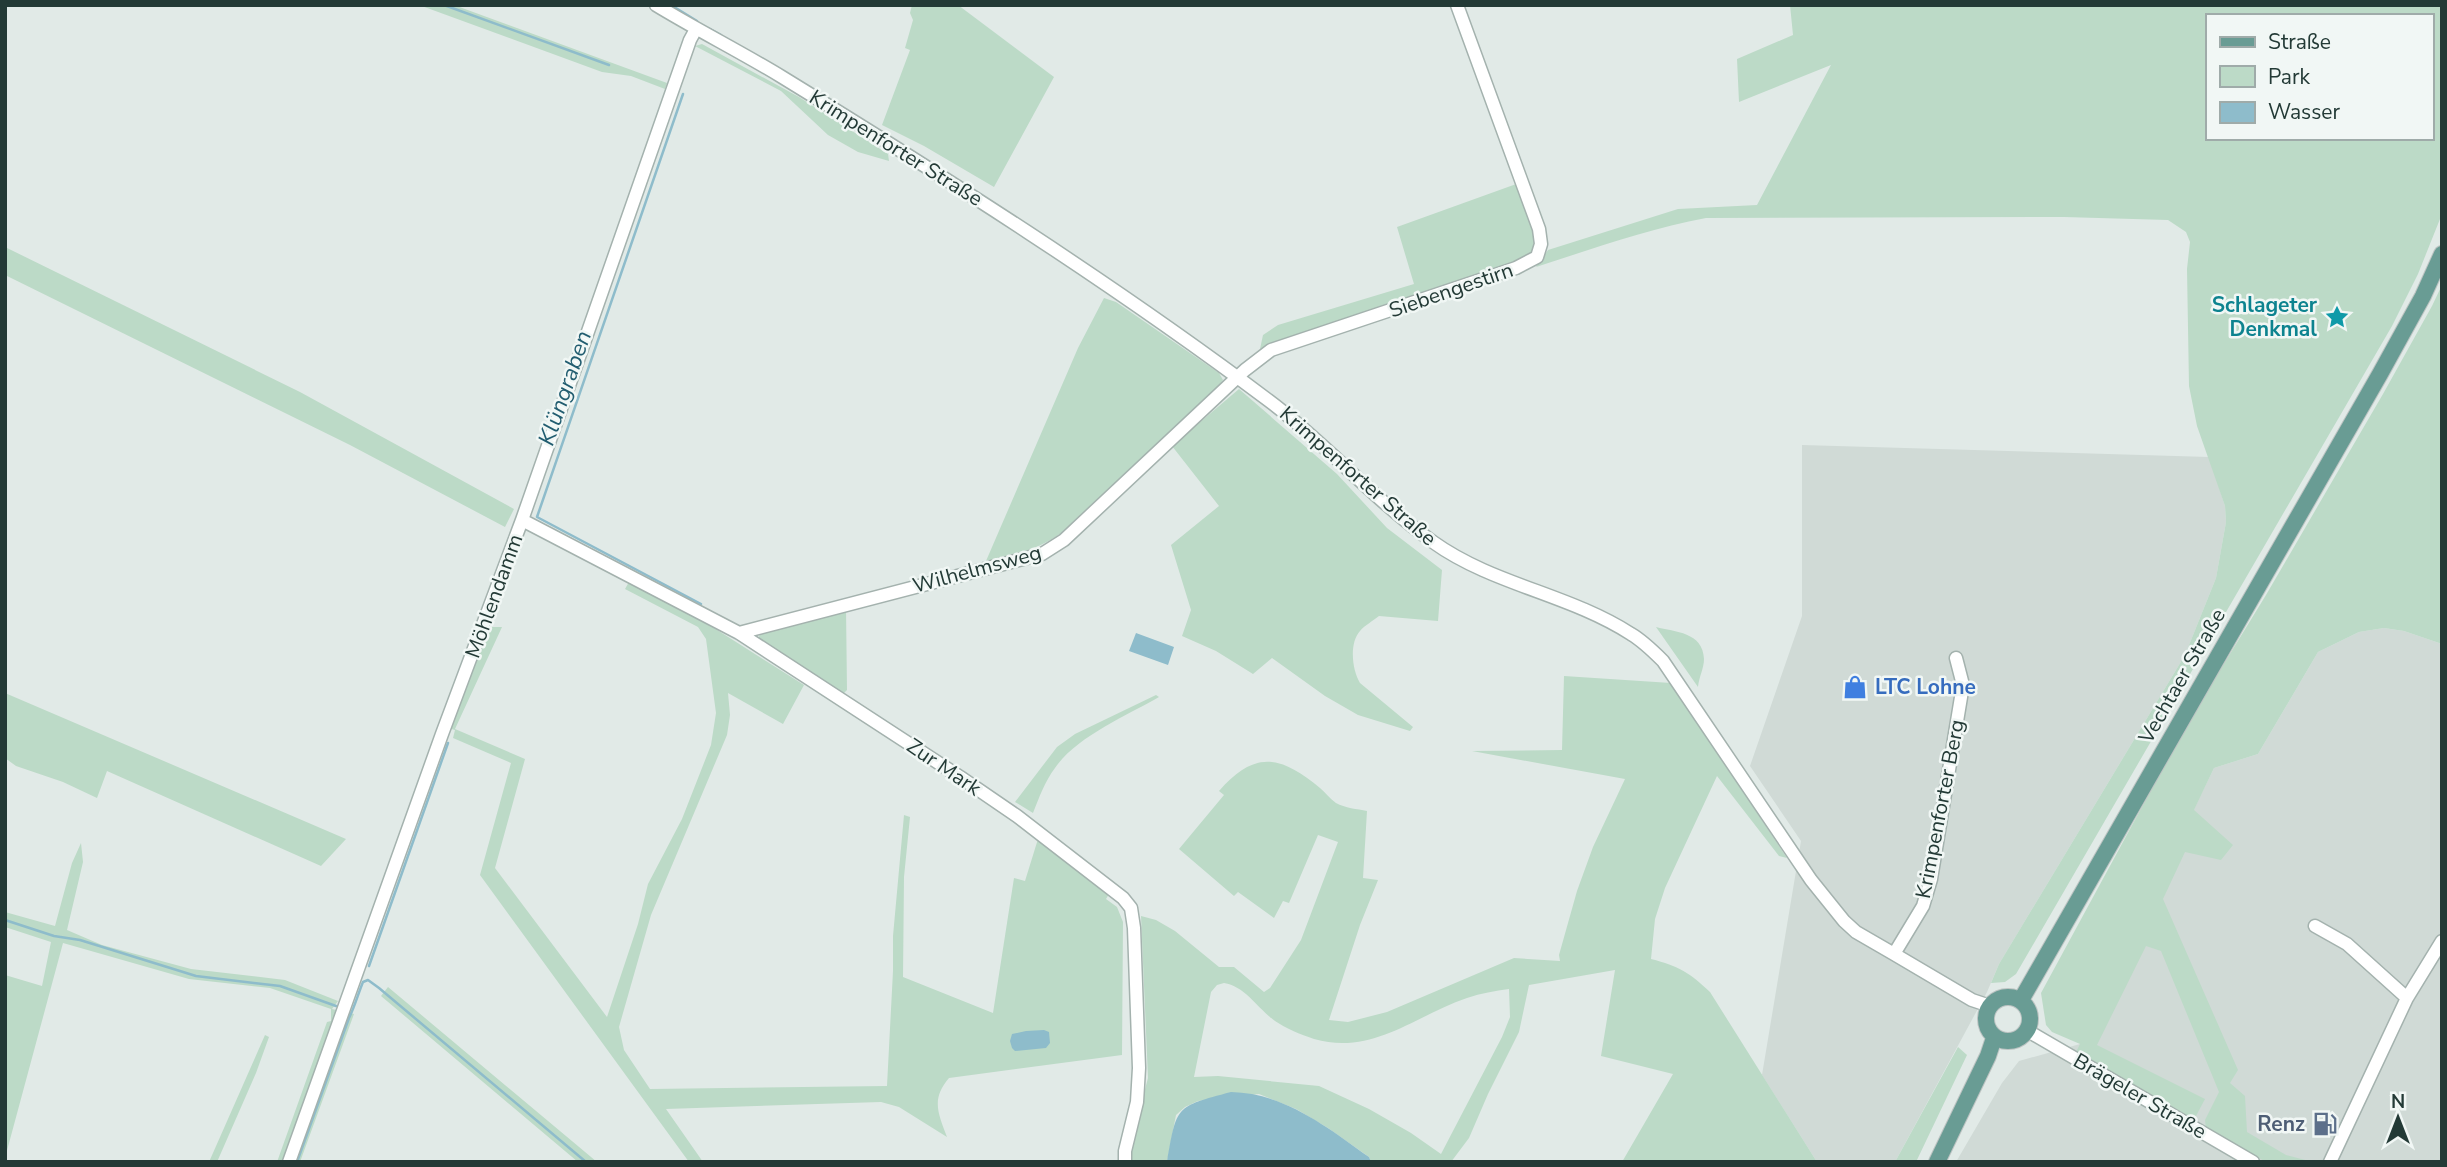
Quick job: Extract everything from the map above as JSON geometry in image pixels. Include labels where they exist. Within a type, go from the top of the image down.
[{"type":"main road","name":"Vechtaer Straße","points":[[2021,1000],[2380,374],[2423,296],[2442,254]]},
{"type":"main road","points":[[1937,1162],[1994,1038],[1986,1023],[1986,1013],[1997,999],[2004,997],[2021,1000],[2030,1013],[2028,1031],[2012,1041],[1994,1038]]},
{"type":"street","name":"Krimpenforter Straße","points":[[656,5],[780,76],[997,211],[1271,402],[1396,513],[1446,551],[1490,574],[1593,614],[1643,642],[1663,661],[1831,906],[1856,932],[1972,1000],[1990,1006]]},
{"type":"street","name":"Siebengestirn","points":[[1238,378],[1271,350],[1516,268],[1536,257],[1541,244],[1539,229],[1458,5]]},
{"type":"street","name":"Möhlendamm","points":[[289,1162],[442,734],[522,520],[696,29]]},
{"type":"street","name":"Wilhelmsweg","points":[[739,633],[1042,554],[1064,540],[1238,378]]},
{"type":"street","name":"Zur Mark","points":[[522,520],[739,633],[1017,817],[1123,898],[1130,908],[1134,928],[1139,1068],[1137,1102],[1125,1150],[1125,1162]]},
{"type":"street","name":"Krimpenforter Berg","points":[[1894,954],[1923,906],[1931,879],[1963,685],[1956,657]]},
{"type":"street","points":[[2315,926],[2347,944],[2407,998]]},
{"type":"street","points":[[2330,1162],[2407,998],[2442,941]]},
{"type":"street","name":"Brägeler Straße","points":[[2028,1031],[2253,1162]]},
{"type":"shaded area","points":[[1802,445],[2209,457],[2225,506],[2226,522],[2216,578],[2185,655],[1999,964],[1987,992],[1895,1162],[1817,1162],[1762,1075],[1801,841],[1750,766],[1802,616]]},
{"type":"shaded area","points":[[2384,628],[2404,631],[2442,644],[2442,1162],[1956,1162],[2002,1083],[2019,1061],[2080,1044],[2214,768],[2258,754],[2318,652],[2359,632]]},
{"type":"green space","points":[[419,5],[454,5],[667,83],[665,89],[631,76],[602,72]]},
{"type":"green space","points":[[912,5],[958,5],[1054,77],[994,187],[882,125],[910,50],[905,48],[913,20],[910,13]]},
{"type":"green space","points":[[1790,5],[2442,5],[2442,214],[2418,274],[2392,326],[2016,974],[2005,982],[1991,983],[1999,964],[2185,655],[2216,578],[2226,522],[2225,506],[2197,426],[2189,386],[2187,269],[2190,242],[2186,232],[2168,220],[2064,217],[1706,218],[1641,234],[1536,267],[1548,250],[1678,209],[1757,205],[1831,65],[1739,102],[1737,59],[1793,35]]},
{"type":"green space","points":[[702,44],[799,97],[888,154],[889,161],[858,152],[828,135],[781,91],[695,46]]},
{"type":"green space","points":[[1519,183],[1537,243],[1534,255],[1524,261],[1260,349],[1263,335],[1278,325],[1414,284],[1397,227]]},
{"type":"green space","points":[[5,247],[300,392],[514,509],[505,527],[350,445],[5,275]]},
{"type":"green space","points":[[2442,285],[2442,644],[2404,631],[2384,628],[2359,632],[2318,652],[2258,754],[2214,768],[2194,810],[2233,845],[2221,860],[2185,852],[2163,899],[2238,1070],[2230,1083],[2245,1096],[2247,1132],[2286,1155],[2313,1162],[2266,1162],[2206,1129],[2205,1120],[2219,1092],[2161,951],[2146,946],[2097,1045],[2205,1099],[2196,1116],[2187,1118],[2075,1054],[2080,1044],[2052,1032],[2046,1025],[2041,993],[2187,724],[2383,394]]},
{"type":"green space","points":[[1104,298],[1116,302],[1219,373],[1223,380],[1061,533],[1034,548],[986,561],[1078,348]]},
{"type":"green space","points":[[1239,389],[1337,474],[1387,528],[1442,570],[1438,621],[1379,616],[1362,629],[1354,642],[1354,664],[1360,683],[1413,727],[1410,731],[1358,715],[1325,696],[1272,658],[1253,674],[1216,651],[1182,636],[1191,610],[1171,545],[1219,506],[1172,446]]},
{"type":"green space","points":[[629,582],[703,621],[804,685],[783,724],[728,693],[730,715],[727,735],[651,915],[619,1027],[624,1050],[650,1089],[887,1086],[893,936],[904,815],[910,817],[904,877],[903,977],[993,1013],[1014,878],[1025,881],[1038,839],[1109,894],[1106,899],[1117,907],[1123,922],[1122,1055],[949,1078],[938,1100],[939,1113],[947,1137],[899,1107],[881,1102],[666,1109],[703,1162],[689,1162],[480,875],[511,763],[453,738],[455,730],[448,728],[488,627],[502,627],[455,729],[525,759],[495,868],[607,1017],[638,924],[648,884],[682,819],[711,745],[716,713],[706,639],[698,627],[625,589]]},
{"type":"green space","points":[[846,608],[847,690],[843,694],[758,640],[761,630]]},
{"type":"green space","points":[[1656,627],[1679,632],[1699,643],[1704,659],[1698,687]]},
{"type":"green space","points":[[1564,676],[1671,683],[1787,858],[1779,856],[1717,776],[1665,888],[1655,919],[1651,959],[1684,971],[1710,992],[1817,1162],[1622,1162],[1673,1074],[1601,1056],[1615,970],[1529,985],[1519,1032],[1469,1138],[1451,1162],[1371,1162],[1369,1157],[1328,1128],[1296,1109],[1259,1094],[1198,1101],[1185,1107],[1176,1115],[1167,1162],[1129,1162],[1148,1078],[1141,916],[1156,920],[1175,931],[1219,967],[1234,967],[1264,992],[1270,988],[1301,940],[1338,842],[1318,835],[1289,903],[1283,901],[1274,918],[1238,892],[1234,896],[1179,849],[1224,795],[1219,791],[1232,778],[1256,763],[1280,764],[1306,777],[1336,803],[1367,811],[1363,878],[1378,880],[1360,925],[1329,1020],[1348,1022],[1387,1012],[1514,958],[1560,961],[1559,955],[1577,891],[1593,847],[1625,779],[1472,751],[1562,750]],"holes":[[[1217,985],[1232,985],[1245,993],[1275,1021],[1314,1039],[1335,1043],[1375,1038],[1467,998],[1509,989],[1510,1017],[1441,1154],[1369,1109],[1319,1086],[1218,1076],[1194,1077],[1211,992]]]},
{"type":"green space","points":[[5,693],[346,839],[321,866],[107,771],[97,798],[63,782],[16,766],[5,758]]},
{"type":"green space","points":[[1156,695],[1159,697],[1075,746],[1048,778],[1033,813],[1015,802],[1057,747],[1075,734]]},
{"type":"green space","points":[[81,843],[83,862],[67,930],[102,945],[191,969],[285,980],[338,1001],[332,1009],[354,1014],[300,1162],[277,1162],[327,1022],[331,1021],[331,1009],[270,988],[189,979],[63,943],[5,1158],[5,975],[42,986],[51,942],[5,927],[5,912],[55,926],[72,863]]},
{"type":"green space","points":[[388,987],[597,1162],[578,1162],[381,996]]},
{"type":"green space","points":[[265,1035],[269,1037],[256,1073],[217,1162],[209,1162]]},
{"type":"green space","points":[[1958,1047],[1967,1055],[1916,1162],[1895,1162]]},
{"type":"water","points":[[1136,633],[1174,647],[1168,665],[1129,651]]},
{"type":"water","points":[[1044,1030],[1049,1032],[1050,1043],[1046,1048],[1015,1051],[1012,1048],[1012,1034]]},
{"type":"water","points":[[1231,1092],[1269,1098],[1287,1105],[1337,1134],[1369,1157],[1371,1162],[1167,1162],[1173,1129],[1182,1111],[1199,1101]]},
{"type":"waterway","points":[[444,5],[609,65]]},
{"type":"waterway","points":[[671,5],[697,21]]},
{"type":"waterway","points":[[708,28],[721,35]]},
{"type":"waterway","name":"Klüngraben","points":[[683,94],[537,517],[701,604]]},
{"type":"waterway","points":[[369,966],[448,743]]},
{"type":"waterway","points":[[5,920],[196,976],[280,986],[336,1006]]},
{"type":"waterway","points":[[297,1162],[361,987],[363,982],[368,980],[586,1162]]},
{"type":"place","name":"Schlageter Denkmal","points":[[2337,317]]},
{"type":"place","name":"LTC Lohne","points":[[1855,687]]},
{"type":"place","name":"Renz","points":[[2325,1124]]}]
